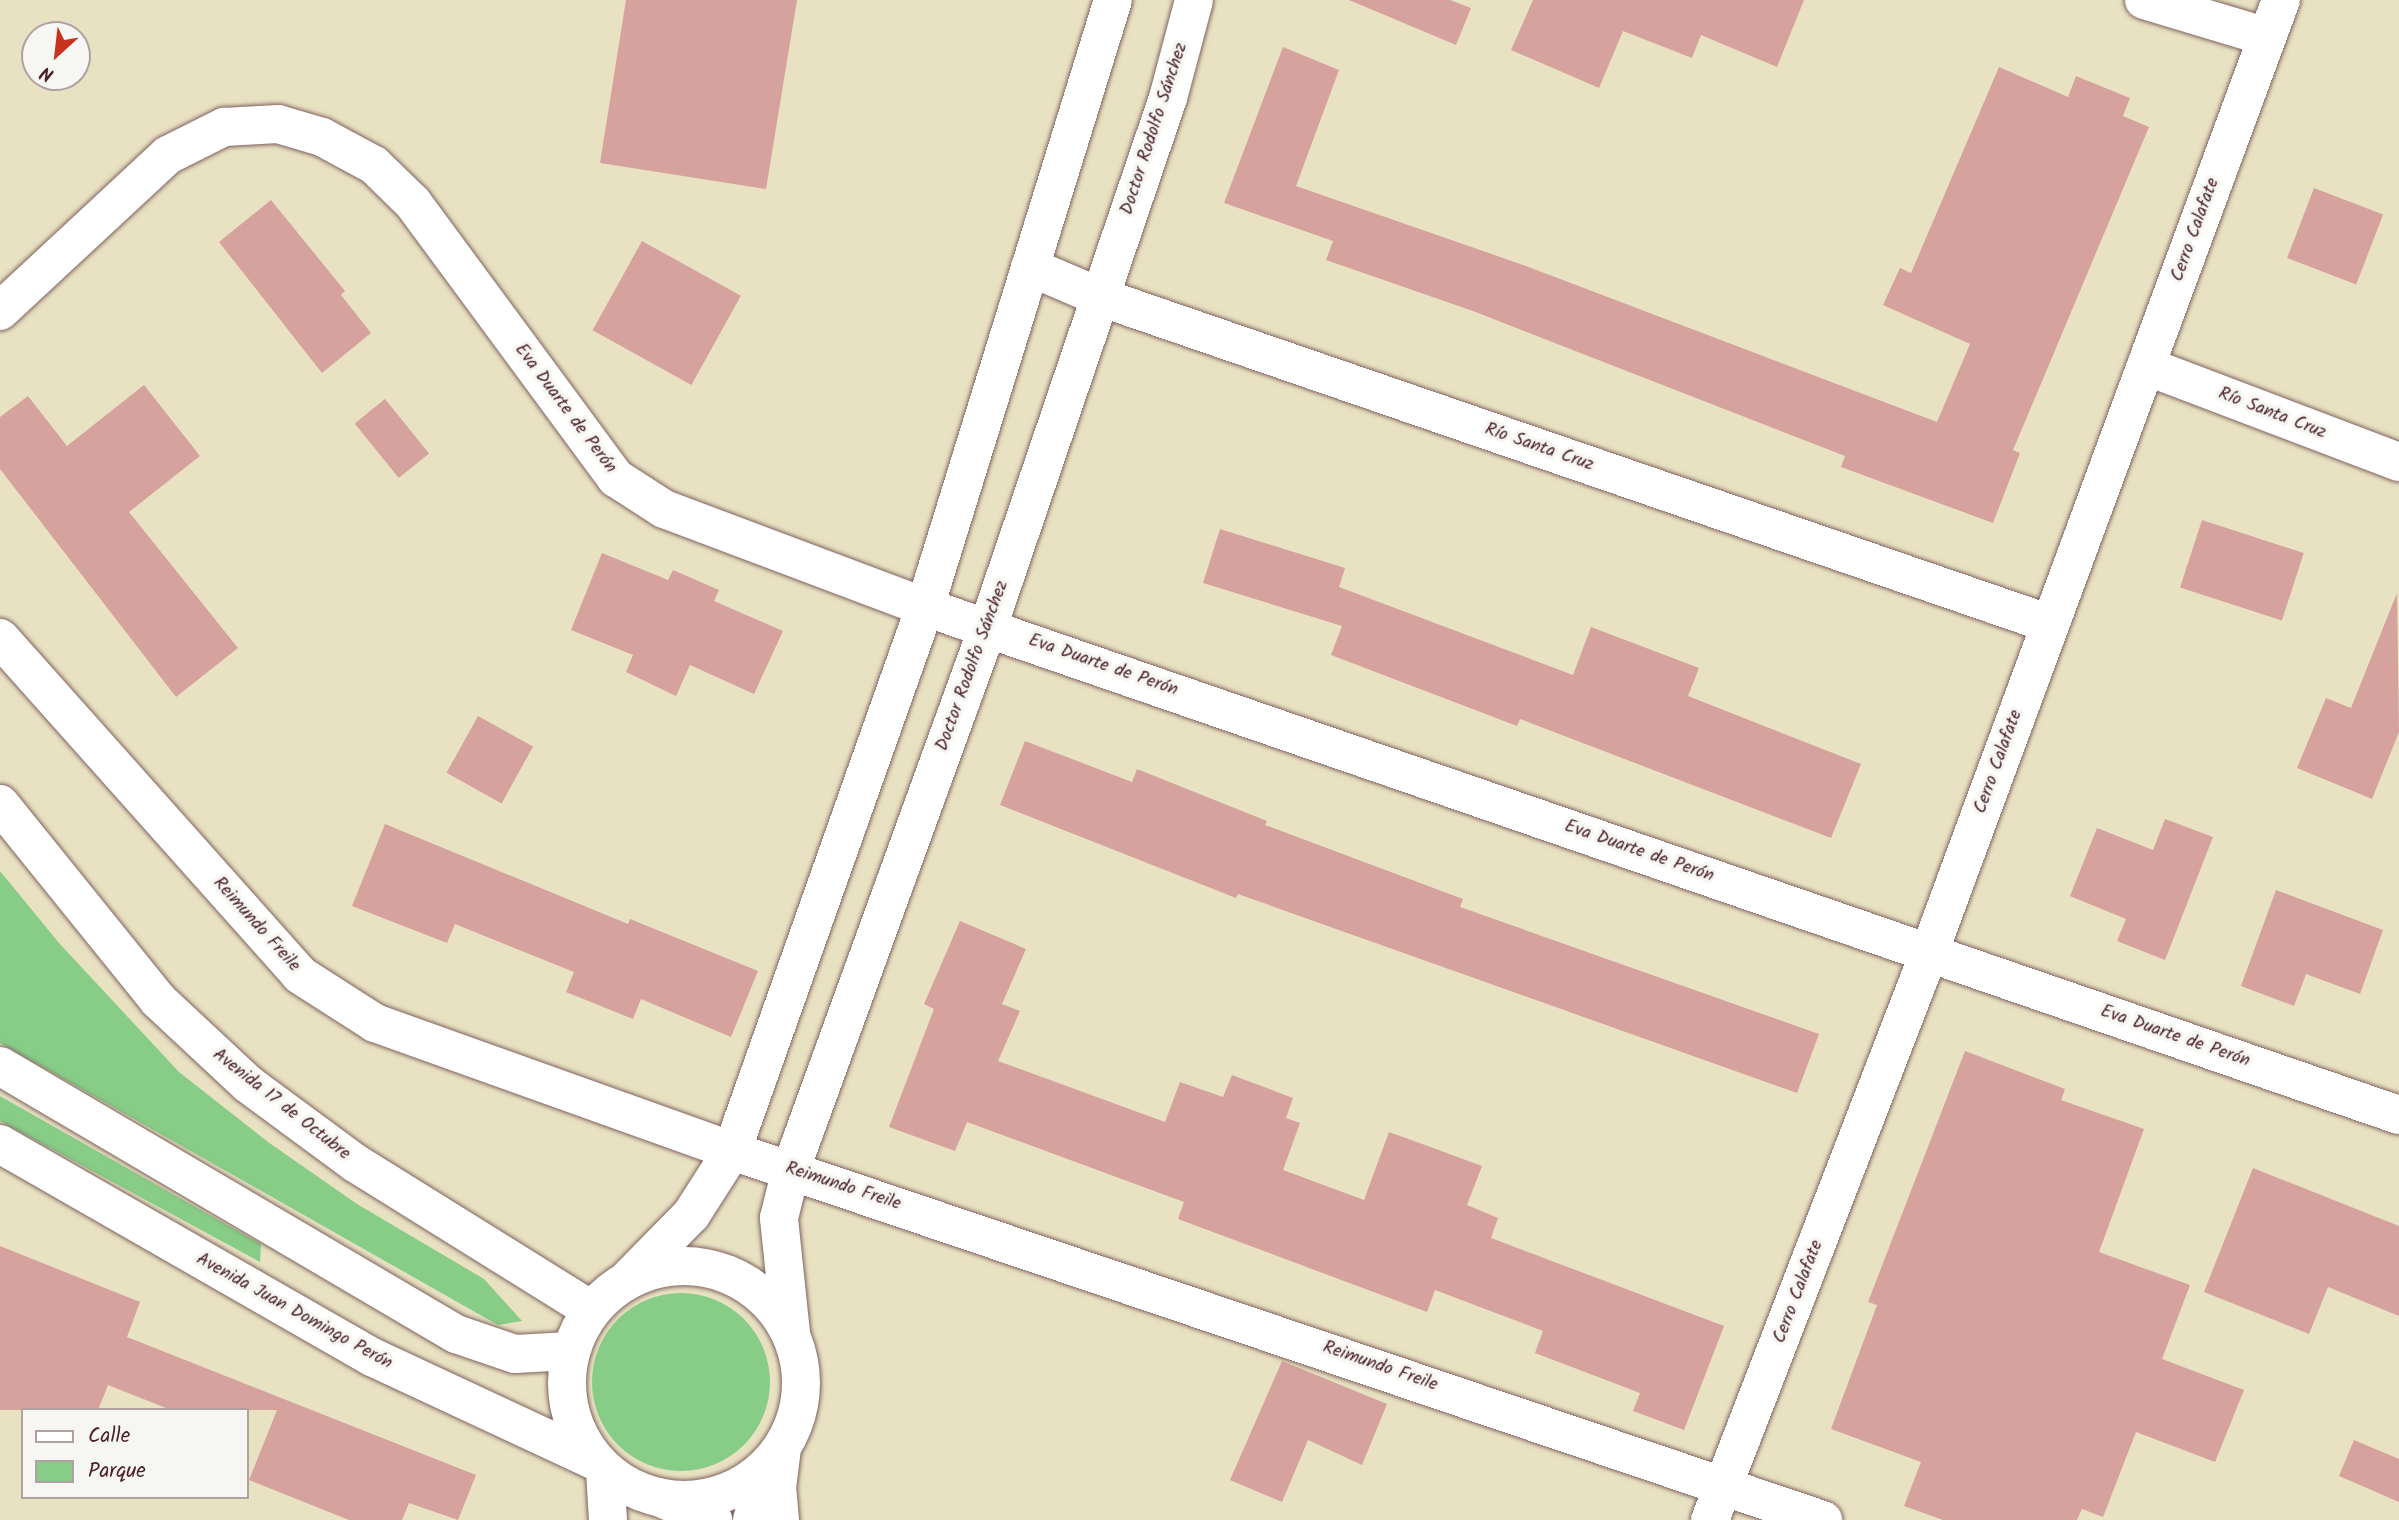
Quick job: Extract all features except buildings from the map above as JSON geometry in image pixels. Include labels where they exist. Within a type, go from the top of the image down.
[{"type":"street","points":[[713,1520],[658,1497],[601,1466],[583,1443],[567,1399],[570,1352],[592,1310],[628,1279],[691,1215],[732,1150],[925,607],[1113,0]]},
{"type":"street","name":"Doctor Rodolfo Sánchez","points":[[791,1333],[779,1218],[791,1169],[988,626],[1168,98],[1194,0]]},
{"type":"street","points":[[2144,0],[2267,37]]},
{"type":"street","name":"Cerro Calafate","points":[[1710,1520],[1929,953],[2281,0]]},
{"type":"street","name":"Eva Duarte de Perón","points":[[0,311],[168,155],[224,127],[278,124],[322,137],[374,165],[413,203],[616,478],[664,509],[925,607],[988,626],[2399,1115]]},
{"type":"street","name":"Río Santa Cruz","points":[[1030,267],[1100,297],[2050,624]]},
{"type":"street","name":"Río Santa Cruz","points":[[2146,366],[2399,462]]},
{"type":"street","name":"Reimundo Freile","points":[[0,638],[300,975],[375,1023],[732,1150],[1725,1483],[1824,1520]]},
{"type":"street","name":"Avenida 17 de Octubre","points":[[0,804],[158,1000],[248,1084],[355,1163],[592,1310]]},
{"type":"street","points":[[0,1066],[456,1334],[514,1354],[570,1352]]},
{"type":"street","name":"Avenida Juan Domingo Perón","points":[[0,1144],[372,1357],[601,1466]]},
{"type":"street","points":[[628,1279],[674,1265],[721,1271],[763,1295],[791,1333],[802,1380],[800,1404],[775,1457],[752,1520]]},
{"type":"street","points":[[658,1497],[681,1500],[728,1492],[775,1457]]},
{"type":"street","points":[[775,1457],[780,1520]]},
{"type":"street","points":[[601,1466],[608,1520]]},
{"type":"green space","points":[[0,871],[59,943],[179,1072],[268,1142],[357,1204],[484,1279],[522,1321],[498,1325],[0,1043]]},
{"type":"green space","points":[[0,1096],[261,1244],[260,1262],[0,1121]]},
{"type":"green space","points":[[681,1293],[715,1300],[744,1319],[763,1348],[770,1382],[763,1416],[744,1445],[715,1464],[681,1471],[647,1464],[618,1445],[599,1416],[592,1382],[599,1348],[618,1319],[647,1300]]}]
